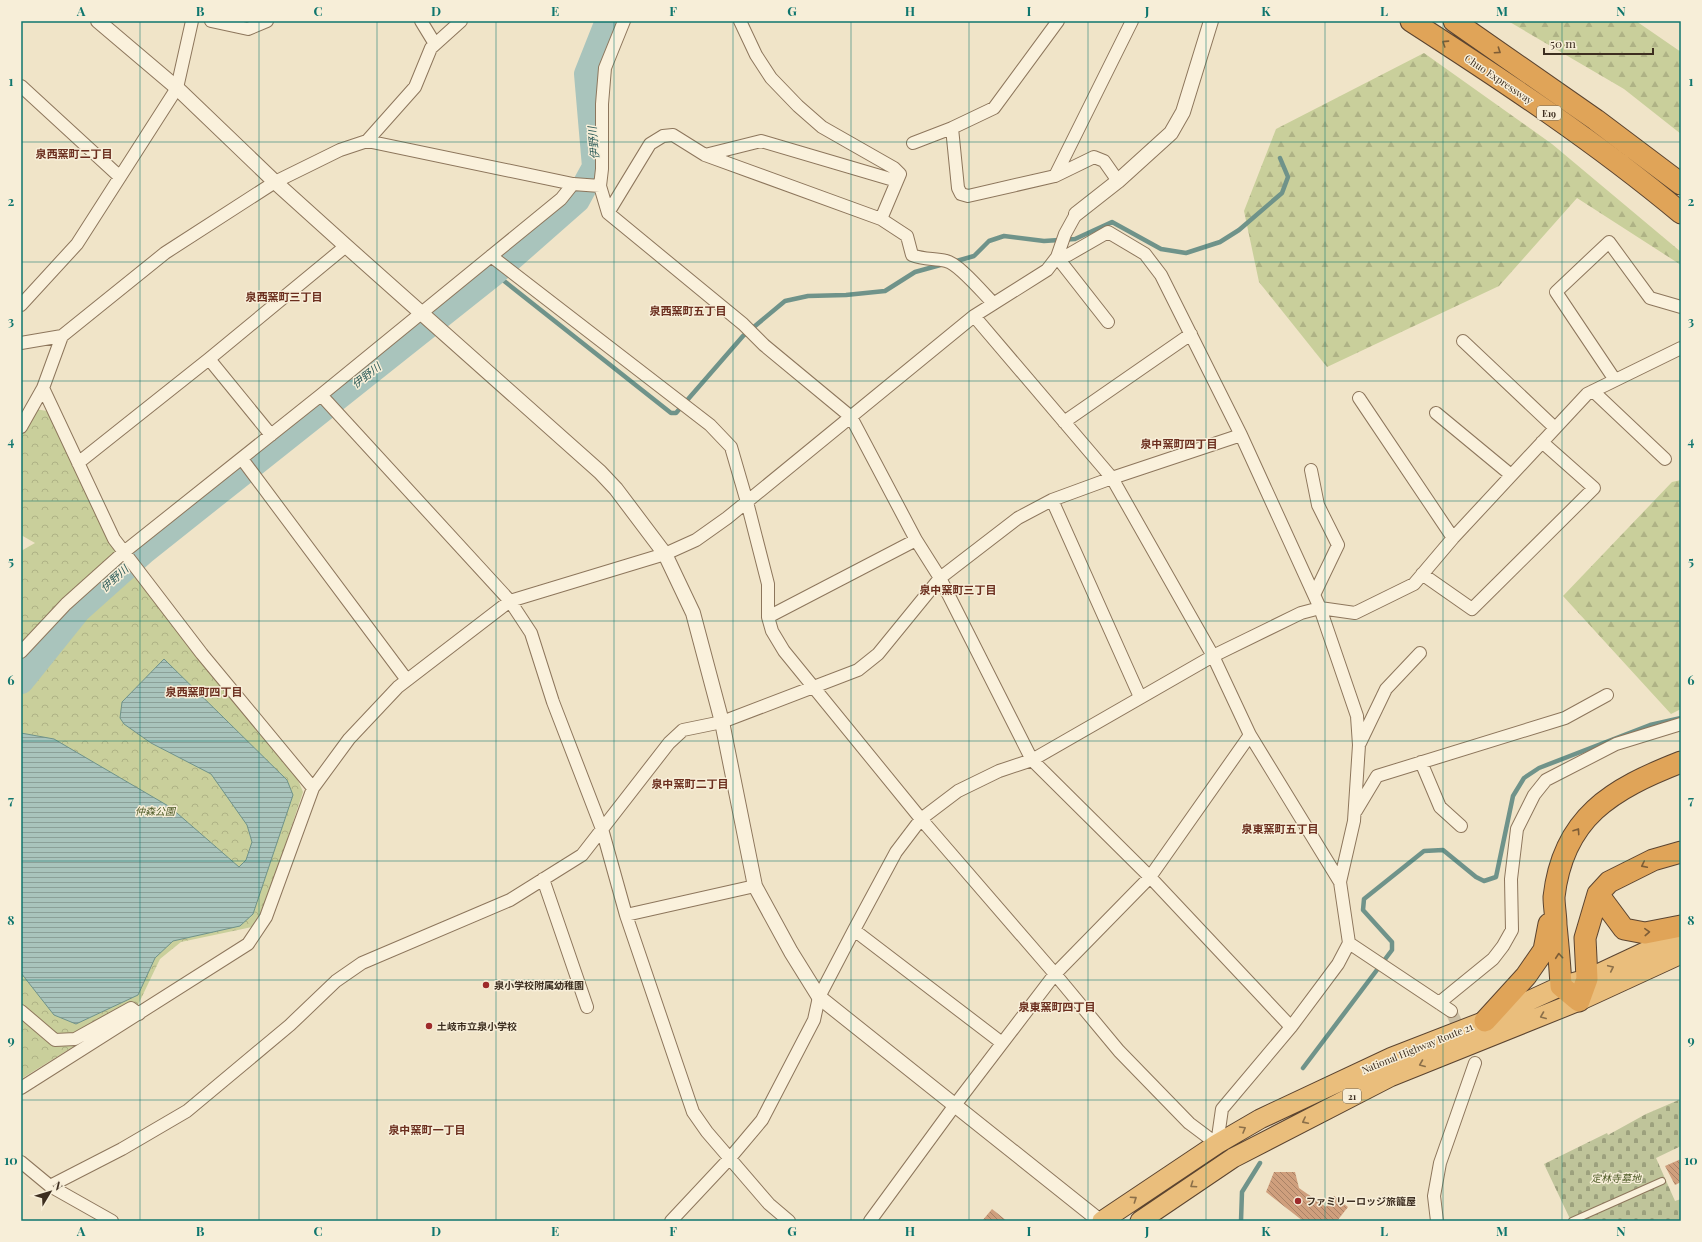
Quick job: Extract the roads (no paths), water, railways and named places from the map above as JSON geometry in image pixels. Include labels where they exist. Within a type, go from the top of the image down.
[{"type":"highway","name":"Chuo Expressway","points":[[1411,21],[1505,82],[1582,136],[1681,213]]},
{"type":"highway","name":"E19","points":[[1454,21],[1596,120],[1681,184]]},
{"type":"highway","points":[[1517,64],[1598,113],[1681,170]]},
{"type":"highway","points":[[1582,136],[1681,229]]},
{"type":"highway","points":[[1485,1021],[1526,976],[1544,950],[1561,863],[1571,839],[1585,819],[1609,798],[1640,778],[1681,762]]},
{"type":"highway","points":[[1554,899],[1561,986],[1579,1001],[1587,979],[1585,938],[1598,894],[1609,882],[1653,860],[1681,852]]},
{"type":"highway","points":[[1598,894],[1624,929],[1645,933],[1681,926]]},
{"type":"highway","name":"National Highway Route 21","points":[[1101,1221],[1217,1144],[1260,1119],[1392,1056],[1485,1021],[1561,986],[1587,979],[1681,935]]},
{"type":"highway","name":"National Highway Route 21","points":[[1140,1221],[1233,1158],[1390,1077],[1579,1001],[1681,954]]},
{"type":"street","points":[[98,21],[177,88],[275,182],[600,472],[616,489],[665,554],[693,613],[722,722],[755,886],[791,952],[819,997],[1101,1221]]},
{"type":"street","points":[[21,305],[77,244],[177,88],[192,21]]},
{"type":"street","points":[[211,21],[248,30],[267,21]]},
{"type":"street","points":[[421,21],[435,44]]},
{"type":"street","points":[[21,344],[62,336],[165,253],[275,182],[340,150],[367,141],[415,87],[430,48],[461,21]]},
{"type":"street","points":[[624,21],[605,68],[602,104],[602,169],[600,186],[608,212],[743,324],[764,345],[851,417],[916,540],[940,578],[1032,760],[1150,877],[1291,1027]]},
{"type":"street","points":[[740,21],[756,55],[771,78],[822,127],[894,168],[900,174],[881,219]]},
{"type":"street","points":[[913,143],[952,128],[994,108],[1058,21]]},
{"type":"street","points":[[1055,176],[1132,21]]},
{"type":"street","points":[[21,1088],[248,944],[266,917],[313,788],[349,739],[398,687],[510,601],[665,554],[696,540],[747,502],[974,316],[1047,270],[1059,253],[1065,234],[1076,214],[1118,181],[1171,132],[1183,112],[1211,21]]},
{"type":"street","points":[[21,86],[120,177]]},
{"type":"street","points":[[952,128],[958,188],[962,194],[968,196],[1055,176],[1094,157],[1104,161],[1118,181]]},
{"type":"street","points":[[608,212],[650,144],[663,136],[673,135],[705,155],[881,219],[907,236],[912,255],[921,259],[948,261],[962,272],[993,304]]},
{"type":"street","points":[[367,141],[573,184],[600,186]]},
{"type":"street","points":[[705,155],[761,141],[897,181]]},
{"type":"street","points":[[21,652],[66,604],[124,552],[242,459],[561,199],[573,184]]},
{"type":"street","points":[[490,256],[710,425],[731,447],[768,584],[768,618],[772,631],[784,651],[920,819],[1056,974],[1120,1050],[1189,1123],[1217,1144],[1222,1109],[1291,1027],[1338,964],[1349,943],[1340,882],[1354,814],[1359,745],[1357,716],[1320,608],[1241,435],[1161,275],[1145,254],[1108,232],[1068,255],[1059,253]]},
{"type":"street","points":[[1615,380],[1556,292],[1609,242],[1650,298],[1681,307]]},
{"type":"street","points":[[78,463],[209,359],[346,246]]},
{"type":"street","points":[[1059,253],[1108,322]]},
{"type":"street","points":[[974,316],[1112,478],[1213,656],[1250,735],[1340,882]]},
{"type":"street","points":[[1064,422],[1191,334]]},
{"type":"street","points":[[21,427],[43,388],[62,336]]},
{"type":"street","points":[[1463,341],[1555,428]]},
{"type":"street","points":[[671,1221],[730,1158],[762,1120],[814,1020],[819,997],[854,930],[896,852],[920,819],[958,791],[999,771],[1032,760],[1213,656],[1301,613],[1320,608],[1355,613],[1414,584],[1453,538],[1587,394],[1681,348]]},
{"type":"street","points":[[209,359],[271,435]]},
{"type":"street","points":[[43,388],[114,539],[202,654],[313,788]]},
{"type":"street","points":[[1593,391],[1665,459]]},
{"type":"street","points":[[321,395],[510,601],[531,633],[553,702],[602,830],[626,915],[693,1112],[707,1132],[769,1204],[789,1221]]},
{"type":"street","points":[[1359,398],[1453,538]]},
{"type":"street","points":[[1436,413],[1511,476]]},
{"type":"street","points":[[50,1186],[122,1149],[187,1111],[290,1025],[336,981],[362,963],[510,900],[582,855],[669,743],[683,730],[722,722],[858,670],[878,654],[940,578],[1018,518],[1052,500],[1112,478],[1241,435]]},
{"type":"street","points":[[1422,574],[1472,609],[1594,488],[1542,442]]},
{"type":"street","points":[[242,459],[407,680]]},
{"type":"street","points":[[1311,470],[1318,505],[1338,545],[1314,595]]},
{"type":"street","points":[[1052,500],[1140,697]]},
{"type":"street","points":[[768,618],[916,540]]},
{"type":"street","points":[[1359,745],[1386,689],[1420,653]]},
{"type":"street","points":[[1354,814],[1377,776],[1565,718],[1606,695]]},
{"type":"street","points":[[1439,1003],[1493,958],[1503,946],[1512,930],[1511,879],[1517,829],[1534,795],[1546,780],[1616,744],[1681,724]]},
{"type":"street","points":[[870,1221],[955,1105],[1056,974],[1150,877],[1250,735]]},
{"type":"street","points":[[1421,762],[1440,807],[1461,826]]},
{"type":"street","points":[[543,880],[587,1007]]},
{"type":"street","points":[[626,915],[755,886]]},
{"type":"street","points":[[854,930],[1002,1043]]},
{"type":"street","points":[[1349,943],[1451,1011]]},
{"type":"street","points":[[21,1011],[55,1040],[74,1039],[131,1008],[139,1014]]},
{"type":"street","points":[[1437,1221],[1434,1196],[1440,1163],[1475,1063]]},
{"type":"street","points":[[21,1162],[50,1186],[112,1221]]},
{"type":"lane","points":[[1572,1221],[1662,1181]]},
{"type":"water","points":[[164,659],[287,780],[293,795],[253,914],[240,926],[173,941],[155,958],[138,995],[76,1024],[54,1015],[21,973],[21,733],[54,739],[170,807],[239,867],[246,860],[252,842],[247,825],[211,774],[151,743],[124,724],[120,718],[122,702]]},
{"type":"waterway","name":"伊野川","points":[[21,681],[78,610],[144,551],[494,273],[577,200],[595,167],[587,74],[608,21]]},
{"type":"waterway","points":[[953,262],[974,256],[989,241],[1004,236],[1044,241],[1075,239],[1112,222],[1161,249],[1186,253],[1220,242],[1239,230],[1282,193],[1288,177],[1280,158]]},
{"type":"waterway","points":[[494,273],[671,413],[676,413],[743,336],[785,301],[808,296],[846,295],[885,291],[915,272],[944,264]]},
{"type":"waterway","points":[[1303,1068],[1392,950],[1392,942],[1363,910],[1364,899],[1424,851],[1443,850],[1476,877],[1484,881],[1496,877],[1513,796],[1524,778],[1539,768],[1650,725],[1681,718]]},
{"type":"waterway","points":[[1241,1221],[1242,1192],[1260,1163]]},
{"type":"tunnel","points":[[1451,1011],[1475,1063]]},
{"type":"place","name":"泉小学校附属幼稚園","points":[[486,985]]},
{"type":"place","name":"土岐市立泉小学校","points":[[429,1026]]},
{"type":"place","name":"ファミリーロッジ旅籠屋","points":[[1298,1201]]},
{"type":"district","name":"泉西窯町二丁目","points":[[74,153]]},
{"type":"district","name":"泉西窯町三丁目","points":[[284,296]]},
{"type":"district","name":"泉西窯町五丁目","points":[[688,310]]},
{"type":"district","name":"泉中窯町四丁目","points":[[1179,443]]},
{"type":"district","name":"泉中窯町三丁目","points":[[958,589]]},
{"type":"district","name":"泉西窯町四丁目","points":[[204,691]]},
{"type":"district","name":"泉中窯町二丁目","points":[[690,783]]},
{"type":"district","name":"泉東窯町五丁目","points":[[1280,828]]},
{"type":"district","name":"泉東窯町四丁目","points":[[1057,1006]]},
{"type":"district","name":"泉中窯町一丁目","points":[[427,1129]]},
{"type":"park label","name":"仲森公園","points":[[155,811]]},
{"type":"park label","name":"定林寺墓地","points":[[1616,1178]]}]
